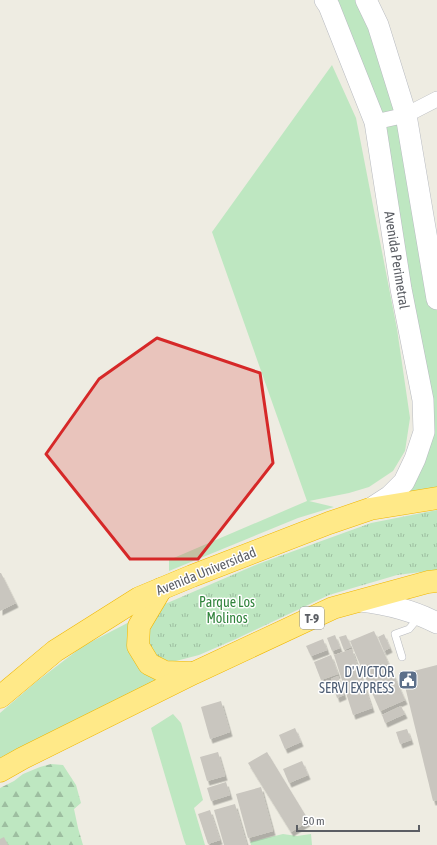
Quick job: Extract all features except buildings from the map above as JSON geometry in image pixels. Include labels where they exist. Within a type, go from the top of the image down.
[{"type":"highway","name":"Avenida Universidad","points":[[0,697],[55,651],[139,598],[301,533],[370,509],[437,498]]},
{"type":"highway","name":"T-9","points":[[0,771],[194,673],[333,608],[428,582],[437,581]]},
{"type":"highway","name":"T-9","points":[[161,588],[139,626],[138,646],[149,664],[166,672],[194,673]]},
{"type":"main road","name":"Avenida Perimetral","points":[[325,0],[329,6],[375,122],[401,289],[423,400],[424,432],[415,459],[404,482],[390,496],[370,509]]},
{"type":"main road","points":[[366,0],[378,25],[406,115],[437,299]]},
{"type":"main road","points":[[360,601],[388,604],[428,619]]},
{"type":"street","points":[[375,122],[406,115],[437,99]]},
{"type":"lane","points":[[402,657],[395,634],[410,629],[428,619]]},
{"type":"highlighted area","points":[[157,338],[260,373],[273,463],[198,559],[130,559],[46,454],[99,379]]},
{"type":"green space","points":[[325,0],[366,0],[378,25],[437,299],[437,487],[399,495],[429,443],[375,122]]},
{"type":"green space","points":[[332,65],[356,118],[397,329],[410,418],[405,451],[393,471],[369,487],[349,493],[309,501],[334,507],[298,518],[169,571],[169,560],[307,501],[212,232]]},
{"type":"green space","name":"Parque Los Molinos","points":[[437,510],[437,570],[397,575],[329,595],[199,655],[172,662],[157,657],[147,639],[147,619],[165,604],[258,564],[371,523]]},
{"type":"green space","points":[[139,617],[170,679],[0,764],[0,713],[36,682],[83,646]]},
{"type":"green space","points":[[173,714],[181,723],[203,800],[194,808],[205,845],[186,845],[151,728]]},
{"type":"green space","points":[[51,764],[63,765],[76,785],[81,803],[74,809],[83,845],[0,845],[0,788],[14,781],[23,774]]},
{"type":"green space","points":[[283,834],[297,836],[311,834],[312,845],[251,845],[250,842]]},
{"type":"place","name":"D' VICTOR SERVI EXPRESS","points":[[408,680]]}]
